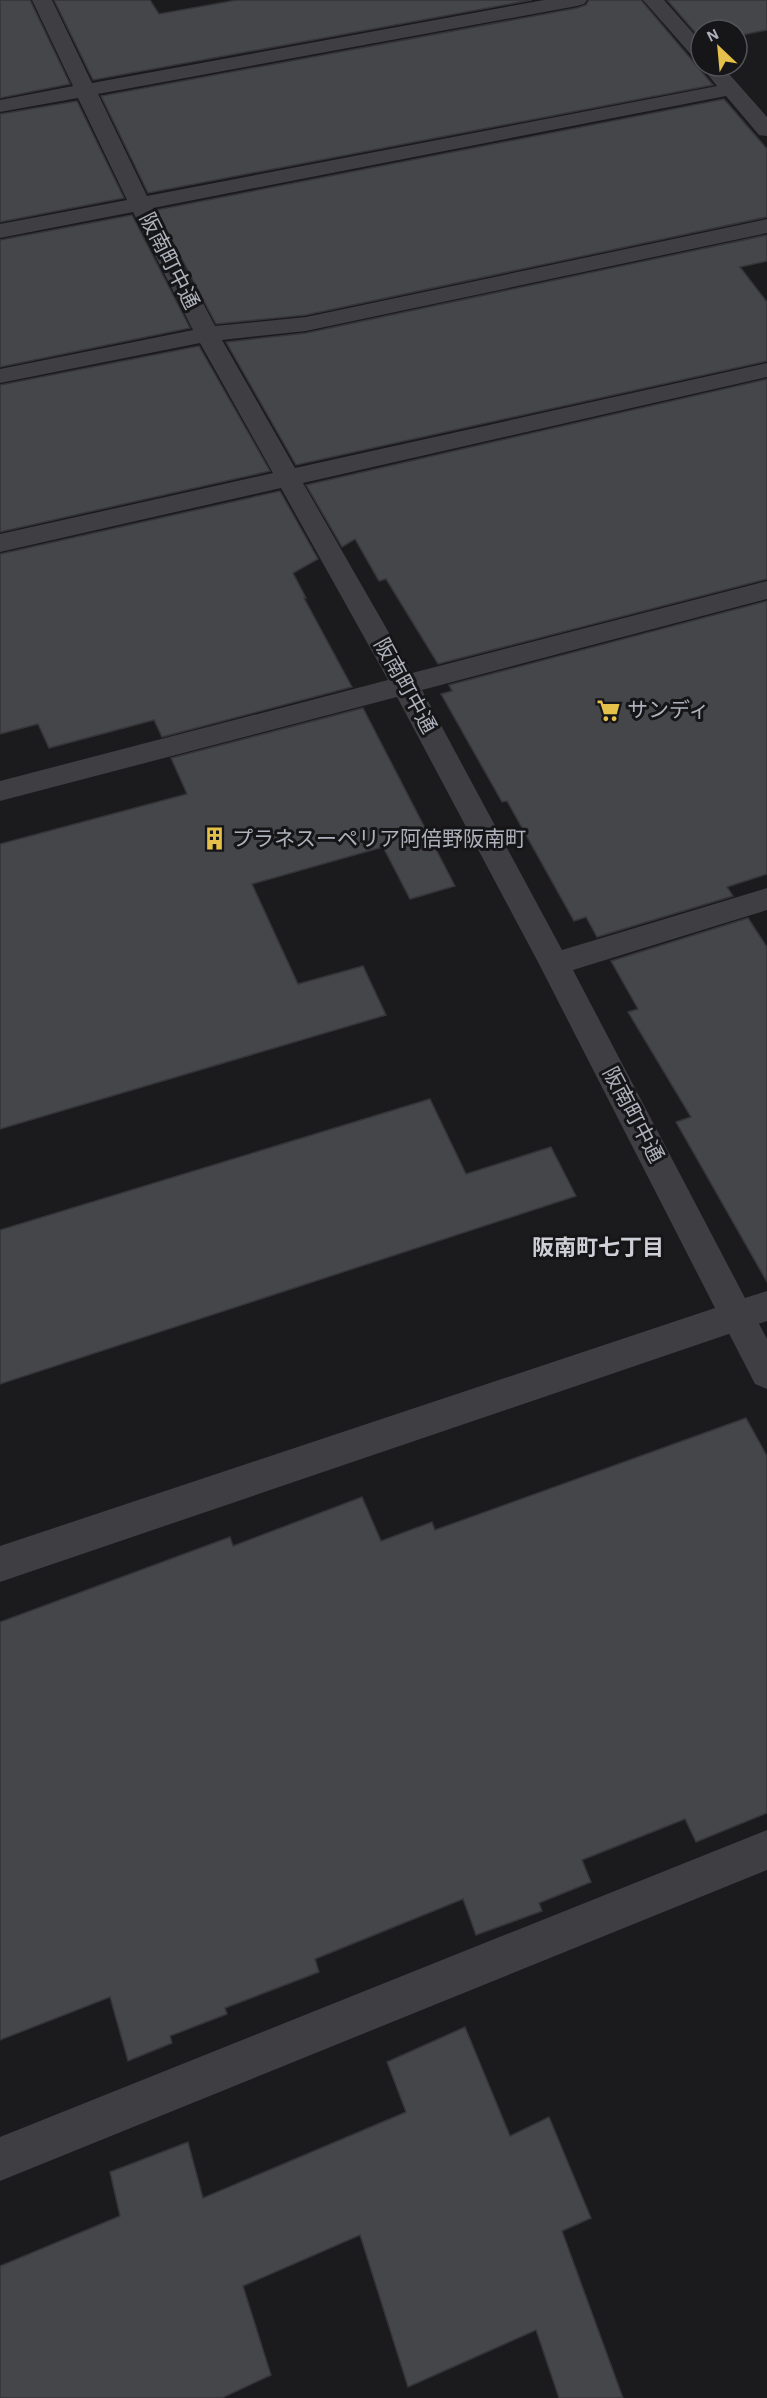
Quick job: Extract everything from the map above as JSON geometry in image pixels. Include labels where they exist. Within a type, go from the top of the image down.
[{"type":"street","name":"阪南町中通","points":[[42,0],[140,204],[207,334],[405,685],[554,964],[752,1311],[767,1373]]},
{"type":"street","points":[[0,106],[577,0]]},
{"type":"street","points":[[653,0],[689,40]]},
{"type":"street","points":[[722,78],[767,130]]},
{"type":"street","points":[[0,231],[732,89]]},
{"type":"street","points":[[0,376],[207,334],[306,324],[767,226]]},
{"type":"street","points":[[0,543],[767,370]]},
{"type":"street","points":[[0,791],[767,590]]},
{"type":"street","points":[[554,964],[767,899]]},
{"type":"street","points":[[0,1564],[752,1311]]},
{"type":"street","points":[[0,2158],[767,1850]]},
{"type":"building","points":[[0,0],[30,0],[70,84],[0,98]]},
{"type":"building","points":[[54,0],[150,0],[159,14],[237,0],[532,0],[93,80]]},
{"type":"building","points":[[589,0],[641,0],[689,57],[689,78],[707,78],[713,85],[148,193],[101,96],[577,8],[586,5]]},
{"type":"building","points":[[667,0],[767,0],[767,30],[749,34],[749,18],[689,18],[689,25]]},
{"type":"building","points":[[724,99],[767,149],[767,217],[306,315],[216,324],[156,210]]},
{"type":"building","points":[[77,101],[124,198],[0,222],[0,114]]},
{"type":"building","points":[[132,215],[190,328],[0,367],[0,240]]},
{"type":"building","points":[[767,235],[767,261],[740,267],[767,302],[767,361],[296,465],[226,342],[306,333]]},
{"type":"building","points":[[199,346],[270,471],[0,532],[0,385]]},
{"type":"building","points":[[767,379],[767,579],[438,664],[386,579],[379,581],[355,539],[342,547],[306,485]]},
{"type":"building","points":[[280,491],[318,559],[293,573],[352,687],[162,737],[154,720],[49,748],[38,724],[0,734],[0,554]]},
{"type":"building","points":[[767,601],[767,874],[727,887],[733,896],[597,937],[586,917],[574,921],[507,801],[502,802],[441,694],[452,691],[449,685]]},
{"type":"building","points":[[363,708],[455,886],[410,899],[383,847],[252,884],[298,984],[363,966],[386,1015],[0,1129],[0,844],[187,794],[171,758]]},
{"type":"building","points":[[748,918],[767,947],[767,1282],[676,1122],[691,1117],[628,1012],[638,1009],[611,961]]},
{"type":"building","points":[[430,1099],[466,1174],[551,1147],[576,1196],[0,1384],[0,1230]]},
{"type":"building","points":[[746,1418],[767,1456],[767,1813],[696,1842],[685,1819],[582,1860],[591,1882],[539,1903],[542,1911],[476,1935],[463,1899],[315,1959],[319,1972],[225,2008],[227,2014],[170,2036],[172,2043],[128,2061],[110,1997],[0,2040],[0,1622],[230,1537],[233,1546],[362,1497],[381,1541],[432,1522],[435,1530]]},
{"type":"building","points":[[465,2027],[510,2136],[549,2117],[591,2218],[562,2231],[623,2398],[559,2398],[536,2330],[408,2387],[360,2235],[243,2286],[271,2375],[222,2398],[0,2398],[0,2266],[120,2216],[110,2172],[188,2142],[203,2198],[406,2112],[387,2062]]},
{"type":"place","name":"サンディ","points":[[609,710]]},
{"type":"place","name":"プラネスーペリア阿倍野阪南町","points":[[214,839]]},
{"type":"district","name":"阪南町七丁目","points":[[598,1248]]}]
